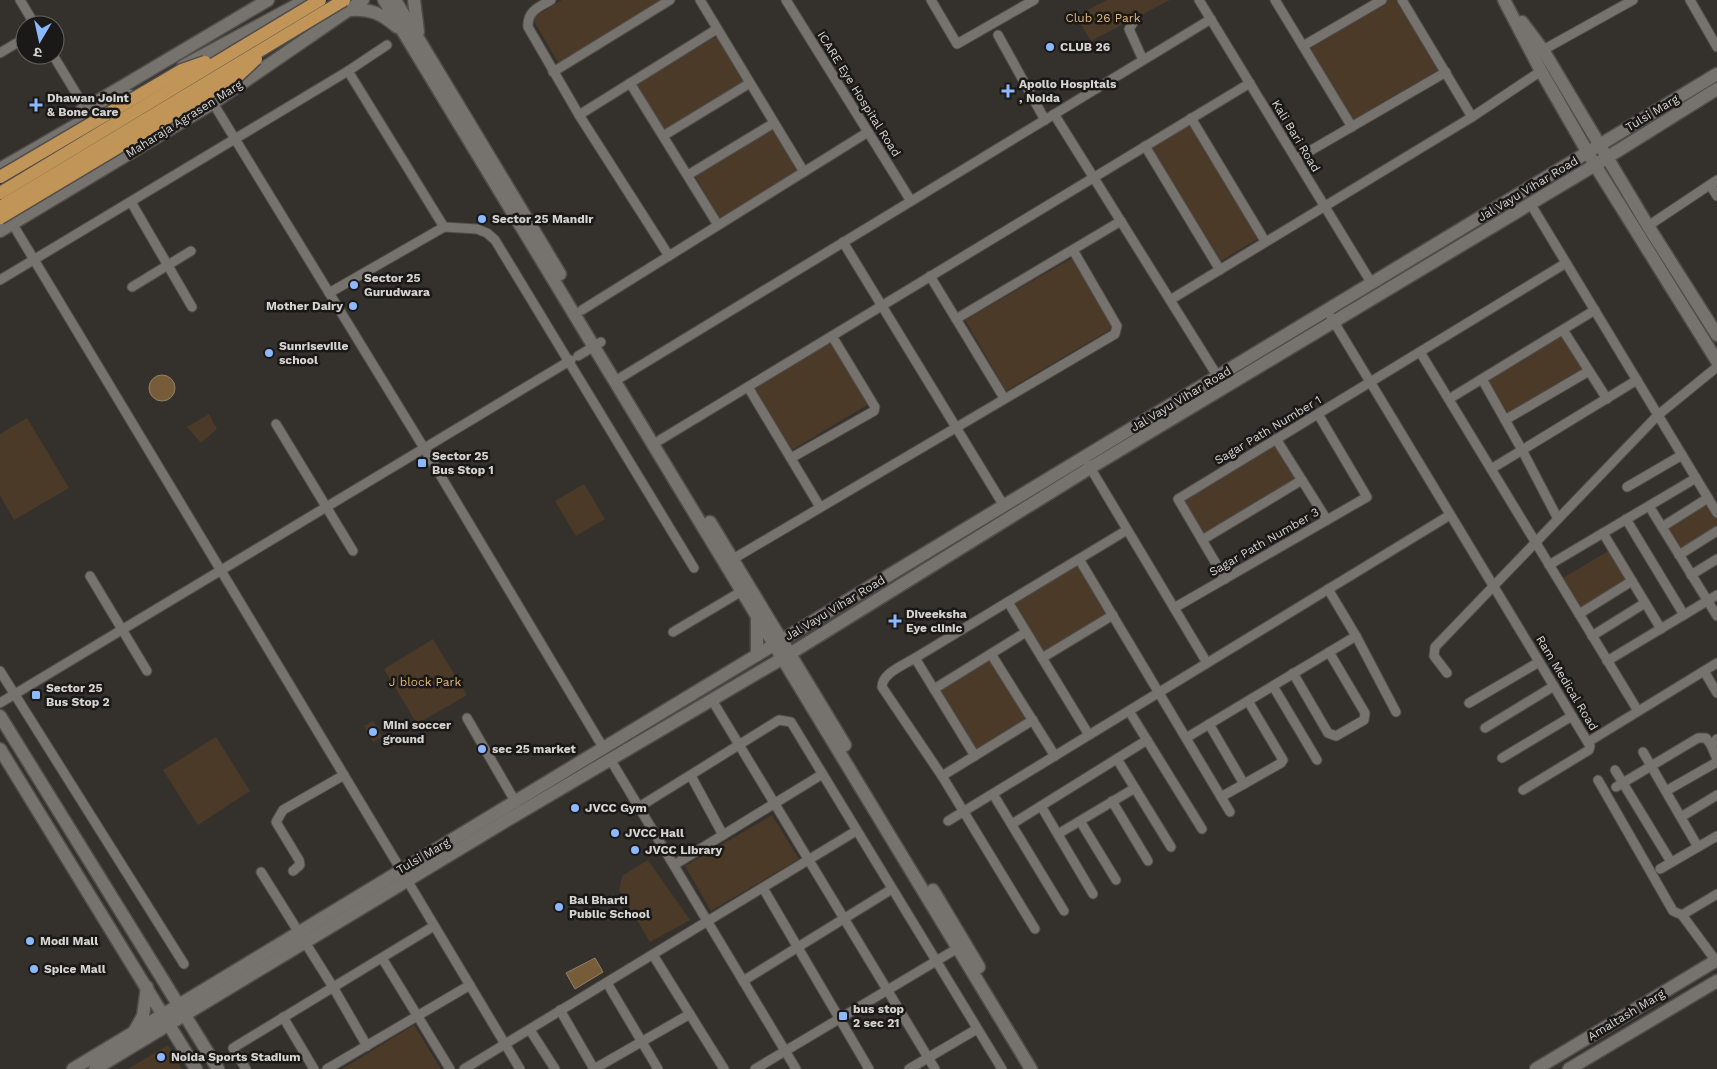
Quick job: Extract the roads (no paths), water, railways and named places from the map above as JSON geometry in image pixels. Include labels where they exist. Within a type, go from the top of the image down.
[{"type":"main road","points":[[0,193],[320,0]]},
{"type":"main road","points":[[0,207],[275,42],[345,6]]},
{"type":"main road","points":[[6,221],[239,76],[275,42]]},
{"type":"main road","points":[[0,177],[93,120],[182,70],[229,54]]},
{"type":"street","points":[[20,0],[29,15]]},
{"type":"street","points":[[0,169],[268,0]]},
{"type":"street","points":[[0,161],[88,112],[306,0]]},
{"type":"street","name":"Maharaja Agrasen Marg","points":[[0,231],[6,221],[118,159],[212,103],[345,6],[363,0]]},
{"type":"street","points":[[384,0],[598,344],[756,616],[778,642]]},
{"type":"street","points":[[395,0],[582,310],[598,344]]},
{"type":"street","points":[[414,0],[419,40]]},
{"type":"street","points":[[551,0],[531,12],[528,18],[528,27],[579,115],[669,256]]},
{"type":"street","points":[[553,72],[670,0]]},
{"type":"street","points":[[700,0],[804,172]]},
{"type":"street","points":[[932,0],[957,44],[1034,0]]},
{"type":"street","name":"Kali Bari Road","points":[[1199,0],[1372,284]]},
{"type":"street","points":[[1275,0],[1352,126]]},
{"type":"street","points":[[1303,46],[1382,0]]},
{"type":"street","points":[[1402,0],[1472,117]]},
{"type":"street","points":[[1504,0],[1544,50],[1595,165],[1717,361]]},
{"type":"street","points":[[1504,0],[1541,71],[1601,144],[1648,226],[1717,335]]},
{"type":"street","points":[[1544,50],[1633,0]]},
{"type":"street","points":[[1690,0],[1717,47]]},
{"type":"street","name":"ICARE Eye Hospital Road","points":[[791,2],[910,201]]},
{"type":"street","points":[[345,6],[365,8],[380,14],[405,33]]},
{"type":"street","points":[[618,378],[1211,19]]},
{"type":"street","points":[[1133,23],[1129,29],[1143,60]]},
{"type":"street","points":[[579,115],[717,29]]},
{"type":"street","points":[[998,35],[1045,120]]},
{"type":"street","points":[[0,53],[15,44]]},
{"type":"street","points":[[0,280],[348,71],[388,45]]},
{"type":"street","points":[[59,65],[118,159]]},
{"type":"street","points":[[348,71],[444,227]]},
{"type":"street","points":[[1170,300],[1472,117],[1541,71]]},
{"type":"street","points":[[1296,159],[1446,72]]},
{"type":"street","name":"Tulsi Marg","points":[[1588,152],[1717,74]]},
{"type":"street","points":[[630,83],[718,225]]},
{"type":"street","points":[[660,440],[1250,83]]},
{"type":"street","points":[[663,136],[750,84]]},
{"type":"street","name":"Tulsi Marg","points":[[1595,165],[1717,89]]},
{"type":"street","points":[[212,103],[424,448],[796,1069]]},
{"type":"street","points":[[1054,114],[1218,377]]},
{"type":"street","points":[[1191,118],[1266,241]]},
{"type":"street","points":[[688,176],[774,123]]},
{"type":"street","points":[[582,310],[868,132]]},
{"type":"street","points":[[1145,146],[1220,270]]},
{"type":"street","name":"Jal Vayu Vihar Road","points":[[778,642],[1004,506],[1087,463],[1331,316],[1372,284],[1588,152]]},
{"type":"street","name":"Jal Vayu Vihar Road","points":[[786,656],[1218,377],[1331,316],[1530,204],[1595,165]]},
{"type":"street","points":[[1648,226],[1713,182],[1717,196]]},
{"type":"street","points":[[131,202],[192,307]]},
{"type":"street","points":[[1530,204],[1717,513]]},
{"type":"street","points":[[6,221],[34,260],[520,1069]]},
{"type":"street","points":[[956,319],[1121,221]]},
{"type":"street","points":[[329,293],[444,227],[477,229],[487,233],[495,240],[573,359],[694,568]]},
{"type":"street","points":[[842,242],[1004,506]]},
{"type":"street","points":[[733,559],[1115,334],[1118,330],[1117,326],[1073,250]]},
{"type":"street","points":[[132,287],[191,251]]},
{"type":"street","name":"Sagar Path Number 1","points":[[1202,540],[1178,499],[1566,263]]},
{"type":"street","points":[[930,276],[1004,398]]},
{"type":"street","points":[[1449,399],[1594,310]]},
{"type":"street","name":"Ram Medical Road","points":[[1331,316],[1588,742],[1717,663]]},
{"type":"street","points":[[1563,330],[1606,398]]},
{"type":"street","points":[[791,458],[874,411],[876,407],[832,336]]},
{"type":"street","points":[[7,699],[598,344]]},
{"type":"street","points":[[1420,352],[1638,711]]},
{"type":"street","points":[[1447,673],[1434,656],[1435,647],[1658,415],[1717,368]]},
{"type":"street","points":[[1505,420],[1589,371]]},
{"type":"street","points":[[618,378],[660,440],[733,559],[786,656],[961,946],[1030,1069]]},
{"type":"street","points":[[1482,379],[1522,450],[1558,520]]},
{"type":"street","points":[[1491,469],[1637,380]]},
{"type":"street","points":[[748,387],[820,507]]},
{"type":"street","name":"Sagar Path Number 3","points":[[1174,608],[1367,497],[1318,414]]},
{"type":"street","points":[[276,424],[353,550]]},
{"type":"street","points":[[1276,439],[1327,520]]},
{"type":"street","points":[[1626,487],[1682,455]]},
{"type":"street","points":[[1087,463],[1207,663]]},
{"type":"street","points":[[1549,565],[1696,478]]},
{"type":"street","points":[[1225,579],[1202,540],[1302,480]]},
{"type":"street","points":[[1662,527],[1708,498]]},
{"type":"street","points":[[1649,506],[1717,616]]},
{"type":"street","points":[[948,821],[1450,515]]},
{"type":"street","points":[[1626,519],[1684,615]]},
{"type":"street","points":[[1035,929],[942,776],[882,687],[886,676],[914,658],[1127,530]]},
{"type":"street","points":[[1679,554],[1717,532]]},
{"type":"street","points":[[1603,533],[1661,629]]},
{"type":"street","points":[[1079,559],[1230,812]]},
{"type":"street","points":[[1692,575],[1717,559]]},
{"type":"street","points":[[90,576],[147,671]]},
{"type":"street","points":[[1579,614],[1632,581]]},
{"type":"street","points":[[1328,589],[1356,636],[1396,712]]},
{"type":"street","points":[[672,632],[742,591]]},
{"type":"street","points":[[1607,661],[1717,595]]},
{"type":"street","points":[[1008,602],[1089,735]]},
{"type":"street","points":[[1592,636],[1646,603]]},
{"type":"street","points":[[1042,658],[1113,615]]},
{"type":"street","points":[[756,616],[758,655]]},
{"type":"street","points":[[934,689],[1026,632]]},
{"type":"street","points":[[1186,738],[1356,636]]},
{"type":"street","name":"Tulsi Marg","points":[[95,1069],[166,1019],[607,754],[778,642]]},
{"type":"street","points":[[1294,673],[1328,733],[1336,736],[1364,720],[1365,713],[1329,652]]},
{"type":"street","points":[[991,654],[1055,756]]},
{"type":"street","name":"Tulsi Marg","points":[[404,875],[516,803],[712,700],[786,656]]},
{"type":"street","points":[[914,658],[975,756]]},
{"type":"street","points":[[1469,704],[1539,662]]},
{"type":"street","points":[[0,671],[7,699],[184,964]]},
{"type":"street","points":[[1704,671],[1717,693]]},
{"type":"street","points":[[1273,686],[1317,760]]},
{"type":"street","points":[[1484,728],[1554,686]]},
{"type":"street","points":[[712,700],[935,1069]]},
{"type":"street","points":[[1221,797],[1281,763],[1283,760],[1248,701]]},
{"type":"street","points":[[1129,711],[1202,829]]},
{"type":"street","points":[[0,716],[218,1069]]},
{"type":"street","points":[[1502,758],[1572,716]]},
{"type":"street","points":[[467,718],[516,803]]},
{"type":"street","points":[[639,807],[779,720],[785,719],[791,722],[821,775],[1002,1069]]},
{"type":"street","points":[[942,776],[1033,720]]},
{"type":"street","points":[[1209,724],[1244,784]]},
{"type":"street","points":[[1620,785],[1698,738],[1706,738],[1714,742],[1717,760],[1666,791]]},
{"type":"street","points":[[1012,824],[1147,740]]},
{"type":"street","points":[[1523,790],[1589,750],[1588,742]]},
{"type":"street","points":[[0,749],[196,1069]]},
{"type":"street","points":[[1644,752],[1698,847]]},
{"type":"street","points":[[1117,759],[1171,847]]},
{"type":"street","points":[[1615,770],[1620,785],[1671,862]]},
{"type":"street","points":[[293,871],[300,865],[299,860],[276,822],[283,810],[344,775]]},
{"type":"street","points":[[674,865],[821,775]]},
{"type":"street","points":[[691,776],[723,835]]},
{"type":"street","points":[[1598,780],[1673,911],[1682,915],[1716,961]]},
{"type":"street","points":[[1058,834],[1135,788]]},
{"type":"street","points":[[993,794],[1064,911]]},
{"type":"street","points":[[1681,817],[1717,795]]},
{"type":"street","points":[[1112,802],[1148,861]]},
{"type":"street","points":[[1041,806],[1093,894]]},
{"type":"street","points":[[1080,821],[1116,880]]},
{"type":"street","points":[[464,1069],[856,831]]},
{"type":"street","points":[[1660,869],[1717,836]]},
{"type":"street","points":[[261,872],[368,1046]]},
{"type":"street","points":[[762,888],[869,1069]]},
{"type":"street","points":[[743,981],[892,890]]},
{"type":"street","points":[[1682,915],[1717,894]]},
{"type":"street","points":[[246,1069],[233,1048],[434,926]]},
{"type":"street","points":[[754,1069],[961,946]]},
{"type":"street","points":[[961,946],[1040,1069]]},
{"type":"street","points":[[653,955],[724,1069]]},
{"type":"street","points":[[382,958],[450,1069]]},
{"type":"street","name":"Amaltash Marg","points":[[1536,1069],[1716,961]]},
{"type":"street","name":"Amaltash Marg","points":[[1569,1069],[1717,981]]},
{"type":"street","points":[[607,983],[658,1069]]},
{"type":"street","points":[[327,1069],[470,984]]},
{"type":"street","points":[[134,1032],[143,1016],[147,987]]},
{"type":"street","points":[[1671,988],[1680,1003]]},
{"type":"street","points":[[560,1010],[594,1069],[690,1014]]},
{"type":"street","points":[[283,1017],[314,1069]]},
{"type":"street","name":"Tulsi Marg","points":[[73,1069],[134,1032],[166,1019]]},
{"type":"street","points":[[909,1069],[977,1029]]},
{"type":"street","points":[[530,1030],[556,1069]]},
{"type":"place","name":"CLUB 26","points":[[1050,47]]},
{"type":"place","name":"Apollo Hospitals , Noida","points":[[1008,91]]},
{"type":"place","name":"Dhawan Joint & Bone Care","points":[[36,105]]},
{"type":"place","name":"Sector 25 Mandir","points":[[482,219]]},
{"type":"place","name":"Sector 25 Gurudwara","points":[[354,285]]},
{"type":"place","name":"Mother Dairy","points":[[353,306]]},
{"type":"place","name":"Sunriseville school","points":[[269,353]]},
{"type":"place","name":"Sector 25 Bus Stop 1","points":[[422,463]]},
{"type":"place","name":"Diveeksha Eye clinic","points":[[895,621]]},
{"type":"place","name":"Sector 25 Bus Stop 2","points":[[36,695]]},
{"type":"place","name":"Mini soccer ground","points":[[373,732]]},
{"type":"place","name":"sec 25 market","points":[[482,749]]},
{"type":"place","name":"JVCC Gym","points":[[575,808]]},
{"type":"place","name":"JVCC Hall","points":[[615,833]]},
{"type":"place","name":"JVCC Library","points":[[635,850]]},
{"type":"place","name":"Bal Bharti Public School","points":[[559,907]]},
{"type":"place","name":"Modi Mall","points":[[30,941]]},
{"type":"place","name":"Spice Mall","points":[[34,969]]},
{"type":"place","name":"bus stop 2 sec 21","points":[[843,1016]]},
{"type":"place","name":"Noida Sports Stadium","points":[[161,1057]]},
{"type":"park label","name":"Club 26 Park","points":[[1103,18]]},
{"type":"park label","name":"J block Park","points":[[425,682]]}]
